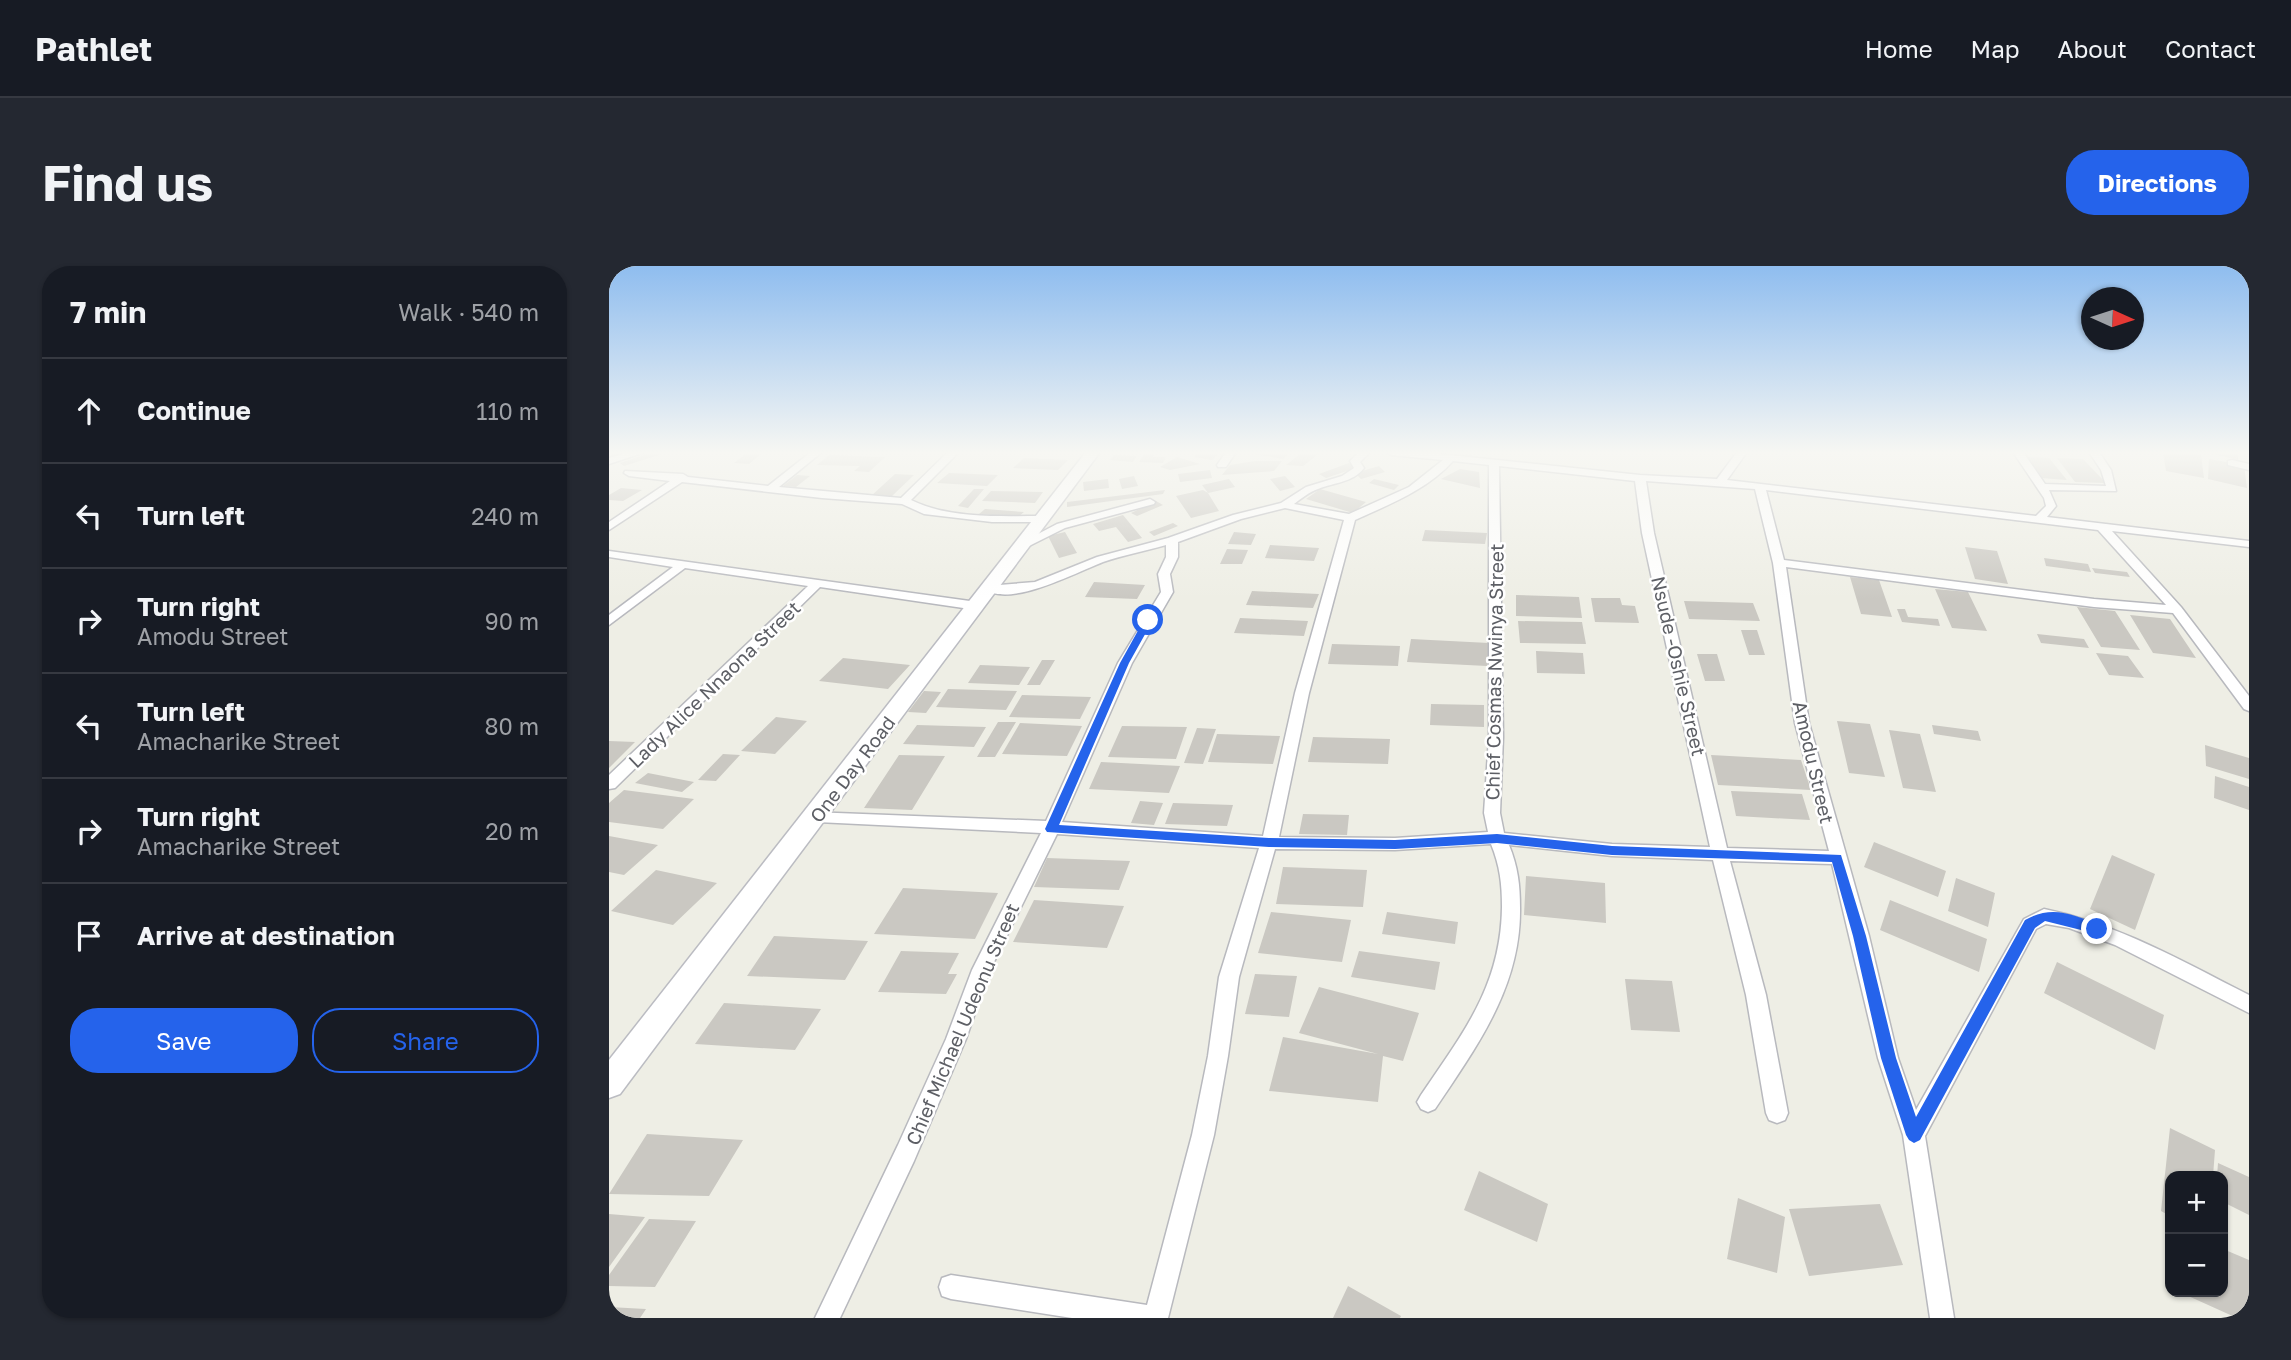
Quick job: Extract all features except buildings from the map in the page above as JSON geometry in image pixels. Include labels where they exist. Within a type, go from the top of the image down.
[{"type":"main road","name":"One Day Road","points":[[609,1084],[817,816],[1056,501]]},
{"type":"street","points":[[609,527],[647,501]]},
{"type":"street","points":[[904,501],[924,512],[992,519],[1042,519]]},
{"type":"street","points":[[609,554],[818,583],[984,597],[1039,585],[1101,559],[1172,540],[1292,501]]},
{"type":"street","points":[[1285,505],[1350,518],[1387,501]]},
{"type":"street","name":"Chief Cosmas Nwinya Street","points":[[1428,1102],[1480,1024],[1504,968],[1511,937],[1511,882],[1492,813],[1496,737],[1494,501]]},
{"type":"street","name":"Nsude -Oshie Street","points":[[1643,501],[1648,533],[1720,853],[1756,995],[1777,1114]]},
{"type":"street","name":"Amodu Street","points":[[1763,501],[1779,563],[1802,723],[1836,858],[1860,936],[1888,1058],[1914,1135],[1942,1318]]},
{"type":"street","points":[[1872,501],[2249,544]]},
{"type":"street","points":[[2039,519],[2051,506],[2049,501]]},
{"type":"street","points":[[1023,545],[1061,526],[1150,502]]},
{"type":"street","points":[[951,1287],[1154,1318],[1203,1135],[1229,976],[1269,843],[1287,772],[1302,693],[1350,518]]},
{"type":"street","points":[[2101,526],[2177,610],[2249,706]]},
{"type":"street","name":"Chief Michael Udeonu Street","points":[[827,1318],[934,1092],[981,970],[1051,829],[1137,638],[1167,592],[1164,574],[1172,556],[1172,540]]},
{"type":"street","points":[[1779,563],[2094,603],[2177,610]]},
{"type":"street","points":[[609,621],[682,565]]},
{"type":"street","name":"Lady Alice Nnaona Street","points":[[609,784],[818,583]]},
{"type":"street","points":[[817,816],[1269,843],[1395,844],[1497,838],[1598,849],[1836,858]]},
{"type":"street","points":[[1914,1135],[2030,924],[2044,916],[2067,919],[2097,929],[2249,1004]]},
{"type":"route","points":[[1148,620],[1125,663],[1051,829],[1269,843],[1395,844],[1497,838],[1612,850],[1836,858],[1860,936],[1888,1058],[1914,1135],[2030,924],[2044,916],[2067,919],[2097,929]]}]
